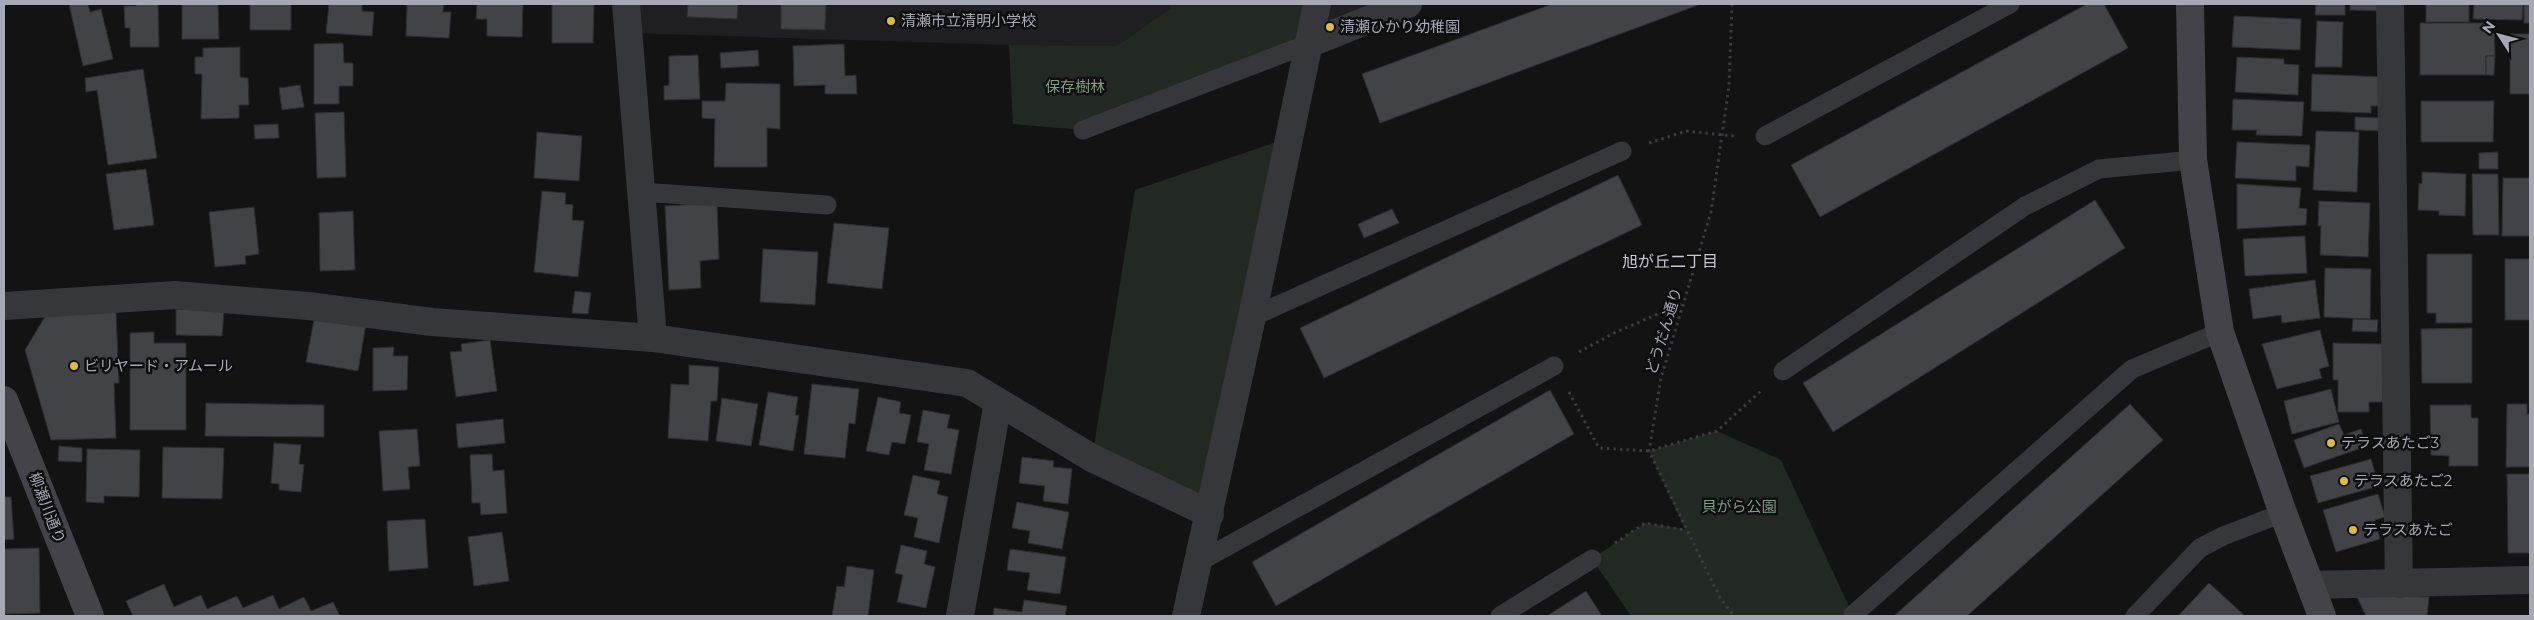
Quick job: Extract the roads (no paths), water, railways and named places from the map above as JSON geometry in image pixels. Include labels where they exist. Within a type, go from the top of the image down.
[{"type":"street","points":[[626,4],[653,338]]},
{"type":"street","points":[[1186,616],[1210,514],[1317,4]]},
{"type":"street","points":[[1308,44],[1408,4]]},
{"type":"street","points":[[2190,4],[2193,160],[2220,332],[2283,513],[2322,616]]},
{"type":"street","points":[[2390,4],[2400,584]]},
{"type":"street","points":[[4,306],[175,295],[308,306],[432,322],[653,338],[967,383],[1092,458],[1210,514]]},
{"type":"street","name":"柳瀬川通り","points":[[4,400],[90,616]]},
{"type":"street","points":[[960,616],[998,402]]},
{"type":"street","points":[[2310,585],[2530,580]]},
{"type":"lane","points":[[1765,136],[2010,4]]},
{"type":"lane","points":[[1083,130],[1308,44]]},
{"type":"lane","points":[[1252,317],[1622,151]]},
{"type":"lane","points":[[1783,371],[2025,206],[2098,169],[2193,160]]},
{"type":"lane","points":[[641,192],[827,205]]},
{"type":"lane","points":[[1853,615],[2132,369],[2220,332]]},
{"type":"lane","points":[[1197,563],[1554,366]]},
{"type":"lane","points":[[2135,616],[2200,548],[2223,536],[2283,513]]},
{"type":"lane","points":[[1500,616],[1592,559]]},
{"type":"place","name":"清瀬市立清明小学校","points":[[891,21]]},
{"type":"place","name":"清瀬ひかり幼稚園","points":[[1330,27]]},
{"type":"place","name":"ビリヤード・アムール","points":[[74,366]]},
{"type":"place","name":"テラスあたご3","points":[[2331,443]]},
{"type":"place","name":"テラスあたご2","points":[[2344,481]]},
{"type":"place","name":"テラスあたご","points":[[2353,530]]},
{"type":"district","name":"旭が丘二丁目","points":[[1670,261]]},
{"type":"park label","name":"保存樹林","points":[[1075,87]]},
{"type":"park label","name":"貝がら公園","points":[[1739,507]]}]
